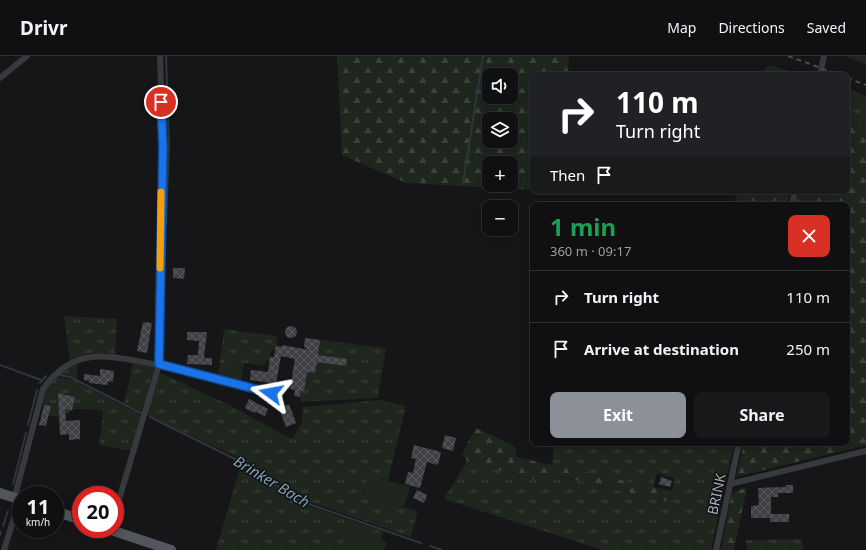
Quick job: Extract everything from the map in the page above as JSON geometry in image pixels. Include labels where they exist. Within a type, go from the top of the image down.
[{"type":"main road","points":[[0,493],[12,497]]},
{"type":"main road","points":[[124,534],[171,550]]},
{"type":"street","points":[[0,78],[27,56]]},
{"type":"street","points":[[123,486],[159,365],[163,147],[160,56]]},
{"type":"street","points":[[821,72],[824,56]]},
{"type":"street","points":[[18,486],[43,389],[58,371],[80,359],[93,356],[106,356],[159,365]]},
{"type":"street","name":"BRINK","points":[[716,550],[738,446]]},
{"type":"street","points":[[730,484],[866,451]]},
{"type":"street","points":[[4,550],[12,524]]},
{"type":"lane","points":[[159,365],[271,393]]},
{"type":"green space","points":[[337,56],[569,56],[568,72],[530,72],[530,190],[518,189],[518,156],[482,156],[482,187],[406,183],[342,155]]},
{"type":"green space","points":[[844,56],[866,56],[866,64]]},
{"type":"green space","points":[[773,66],[789,72],[765,72],[766,67]]},
{"type":"green space","points":[[850,90],[866,96],[866,124],[850,119]]},
{"type":"green space","points":[[850,119],[866,124],[866,445],[736,477],[743,446],[850,446],[850,202],[797,202],[798,194],[850,194]]},
{"type":"green space","points":[[736,194],[789,194],[788,202],[735,202]]},
{"type":"green space","points":[[64,316],[117,319],[115,354],[97,353],[81,356],[70,361]]},
{"type":"green space","points":[[224,329],[277,336],[276,350],[271,350],[270,361],[266,360],[264,366],[246,363],[244,364],[243,368],[220,363]]},
{"type":"green space","points":[[320,340],[386,348],[378,398],[301,402],[301,391],[304,391],[307,372],[315,373],[317,362],[346,359],[318,355]]},
{"type":"green space","points":[[78,363],[77,379],[60,374]]},
{"type":"green space","points":[[133,363],[155,367],[142,411],[124,403]]},
{"type":"green space","points":[[220,363],[243,368],[240,383],[218,377]]},
{"type":"green space","points":[[159,374],[163,374],[229,405],[292,439],[302,423],[303,407],[379,400],[406,406],[388,480],[369,476],[363,496],[418,511],[411,537],[304,500],[239,458],[147,415]]},
{"type":"green space","points":[[55,377],[70,379],[141,415],[130,451],[99,445],[103,411],[74,409],[68,413],[59,414],[59,417],[49,415],[50,406],[42,404],[46,390]]},
{"type":"green space","points":[[476,428],[514,446],[516,449],[516,457],[672,491],[670,502],[554,475],[550,484],[467,461],[462,454]]},
{"type":"green space","points":[[554,446],[733,446],[711,550],[603,550],[444,499],[467,461],[550,484],[553,475],[670,502],[675,479],[657,473],[653,487],[552,465]]},
{"type":"green space","points":[[241,464],[305,505],[384,532],[381,540],[349,528],[342,546],[353,550],[216,550]]},
{"type":"green space","points":[[369,475],[410,487],[404,507],[363,496]]},
{"type":"green space","points":[[747,487],[734,550],[721,550],[732,493]]},
{"type":"green space","points":[[349,528],[387,542],[384,550],[353,550],[342,546]]},
{"type":"green space","points":[[802,539],[803,550],[747,550],[746,540]]},
{"type":"building","points":[[173,268],[185,268],[184,279],[173,278]]},
{"type":"building","points":[[143,322],[152,323],[147,353],[137,351]]},
{"type":"building","points":[[291,326],[295,328],[297,332],[295,336],[291,338],[287,336],[285,332],[287,328]]},
{"type":"building","points":[[187,332],[207,332],[204,356],[205,358],[212,358],[212,365],[187,364],[188,355],[198,355],[199,341],[187,340]]},
{"type":"building","points":[[305,338],[320,340],[318,355],[347,359],[346,366],[317,362],[315,373],[307,372],[304,391],[301,391],[300,397],[294,396],[295,390],[290,389],[295,359],[281,356],[276,384],[250,380],[251,370],[268,372],[270,357],[274,357],[276,346],[282,347],[282,345],[309,350],[304,347]]},
{"type":"building","points":[[100,369],[114,371],[113,382],[108,381],[108,385],[89,383],[90,381],[84,380],[84,374],[100,376]]},
{"type":"building","points":[[58,393],[75,397],[72,410],[65,409],[66,421],[80,420],[80,439],[69,440],[69,434],[60,435]]},
{"type":"building","points":[[249,399],[268,409],[265,416],[245,408]]},
{"type":"building","points":[[289,404],[296,423],[286,427],[279,408]]},
{"type":"building","points":[[44,405],[51,406],[46,426],[39,425]]},
{"type":"building","points":[[445,435],[456,438],[453,451],[442,448]]},
{"type":"building","points":[[414,445],[441,452],[438,465],[427,462],[420,488],[405,484],[408,472],[413,473],[416,459],[411,458]]},
{"type":"building","points":[[661,477],[672,481],[670,487],[659,484]]},
{"type":"building","points":[[786,485],[793,485],[793,493],[778,493],[778,497],[771,497],[771,514],[789,514],[789,522],[770,522],[770,518],[751,518],[751,506],[759,505],[758,488],[786,487]]},
{"type":"building","points":[[417,490],[427,495],[424,503],[413,498]]},
{"type":"waterway","points":[[166,56],[169,144],[166,225]]},
{"type":"waterway","points":[[463,184],[483,56]]},
{"type":"waterway","points":[[0,365],[41,380]]},
{"type":"waterway","name":"Brinker Bach","points":[[59,375],[70,377],[141,413]]},
{"type":"waterway","name":"Brinker Bach","points":[[40,383],[46,376]]},
{"type":"waterway","name":"Brinker Bach","points":[[28,425],[37,390]]},
{"type":"waterway","name":"Brinker Bach","points":[[150,417],[241,462],[300,501],[421,543]]},
{"type":"waterway","name":"Brinker Bach","points":[[13,484],[26,433]]},
{"type":"waterway","name":"Brinker Bach","points":[[3,526],[8,511]]},
{"type":"waterway","name":"Brinker Bach","points":[[430,546],[442,550]]},
{"type":"railway","points":[[788,56],[832,72]]},
{"type":"railway","points":[[850,79],[866,85]]},
{"type":"slow traffic","points":[[160,268],[161,192]]},
{"type":"route","points":[[161,102],[163,147],[159,364],[271,393]]}]
